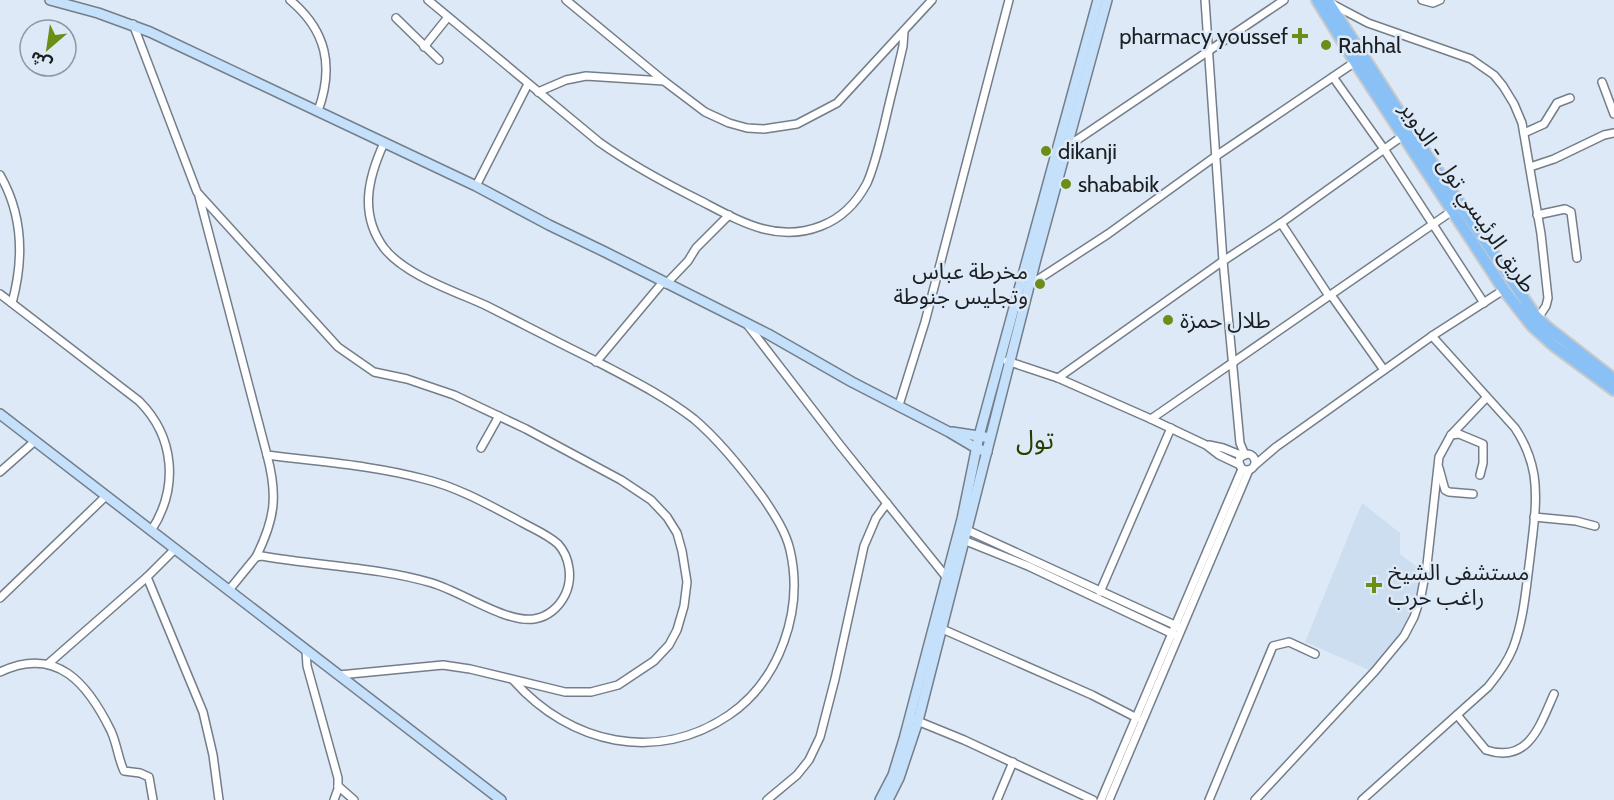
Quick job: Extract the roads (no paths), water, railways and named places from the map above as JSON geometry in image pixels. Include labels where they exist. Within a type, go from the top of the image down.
[{"type":"main road","name":"طريق الرئيسي تول - الدوير","points":[[1324,0],[1355,62],[1407,132],[1452,211],[1508,287],[1569,345],[1614,379]]},
{"type":"main road","name":"طريق الرئيسي تول - الدوير","points":[[1324,0],[1532,326],[1614,390]]},
{"type":"street","points":[[50,0],[133,24],[476,186],[746,323],[852,382],[987,452]]},
{"type":"street","points":[[290,0],[312,21],[324,50],[326,86],[318,111]]},
{"type":"street","points":[[428,0],[599,142],[622,158],[668,185],[758,227],[776,232],[805,232],[827,223],[848,210],[866,183],[872,170],[893,89],[904,31]]},
{"type":"street","points":[[566,0],[705,112],[729,123],[755,129],[789,125],[816,116],[837,103],[932,0]]},
{"type":"street","points":[[899,405],[925,322],[1009,0]]},
{"type":"street","points":[[1205,0],[1223,261],[1240,446],[1246,455]]},
{"type":"street","points":[[1063,147],[1284,0]]},
{"type":"street","points":[[1324,0],[1368,23],[1455,53],[1482,65],[1494,75],[1510,95],[1524,133],[1543,246],[1548,298],[1538,318]]},
{"type":"street","points":[[1422,0],[1433,3],[1440,0]]},
{"type":"street","points":[[938,628],[947,578],[963,536],[976,448],[1005,360],[1104,1]]},
{"type":"street","points":[[424,47],[448,17]]},
{"type":"street","points":[[396,18],[439,60]]},
{"type":"street","points":[[133,24],[197,192],[272,478],[274,511],[269,529],[256,557],[229,590]]},
{"type":"street","points":[[1025,285],[1108,234],[1216,156],[1355,62]]},
{"type":"street","points":[[538,92],[556,83],[586,76],[664,81]]},
{"type":"street","points":[[1334,77],[1384,149],[1484,303]]},
{"type":"street","points":[[1602,82],[1614,114]]},
{"type":"street","points":[[476,186],[528,84]]},
{"type":"street","points":[[1524,133],[1544,124],[1557,103],[1570,98]]},
{"type":"street","points":[[1058,378],[1407,132]]},
{"type":"street","points":[[1530,167],[1554,159],[1604,135],[1614,133]]},
{"type":"street","points":[[384,143],[371,172],[368,199],[376,235],[389,254],[419,274],[666,399],[695,421],[721,446],[765,500],[790,551],[793,594],[789,626],[776,659],[744,701],[717,722],[689,734],[671,738],[653,741],[619,741],[589,734],[561,721],[530,697],[514,681]]},
{"type":"street","points":[[0,175],[15,212],[20,237],[19,277],[12,303]]},
{"type":"street","points":[[197,192],[338,347],[351,358],[374,372],[407,379],[454,395],[600,468],[651,500],[677,533],[682,550],[687,582],[684,606],[674,636],[654,661],[629,678],[604,689],[577,693],[443,665],[339,675]]},
{"type":"street","points":[[1537,215],[1565,208],[1571,212],[1577,258]]},
{"type":"street","points":[[1151,419],[1452,211]]},
{"type":"street","points":[[596,362],[664,283],[688,261],[696,248],[729,214]]},
{"type":"street","points":[[1281,223],[1384,370]]},
{"type":"street","points":[[1246,467],[1432,336],[1508,287]]},
{"type":"street","points":[[0,294],[139,401],[157,422],[167,447],[169,483],[164,507],[151,531]]},
{"type":"street","points":[[746,323],[947,578]]},
{"type":"street","points":[[1362,800],[1488,687],[1502,670],[1513,648],[1523,615],[1534,518],[1534,476],[1527,449],[1515,428],[1432,336]]},
{"type":"street","points":[[1005,360],[1058,378],[1151,419],[1246,467]]},
{"type":"street","points":[[888,800],[899,778],[987,452],[1005,360]]},
{"type":"street","points":[[1255,800],[1375,671],[1404,636],[1421,596],[1427,565],[1437,463],[1441,451],[1451,435],[1486,398]]},
{"type":"street","points":[[0,414],[501,800]]},
{"type":"street","points":[[481,448],[499,416]]},
{"type":"street","points":[[1100,592],[1171,428]]},
{"type":"street","points":[[949,432],[990,438]]},
{"type":"street","points":[[1451,435],[1459,434],[1484,444],[1484,463],[1480,475]]},
{"type":"street","points":[[0,472],[35,441]]},
{"type":"street","points":[[1109,800],[1178,627],[1246,467],[1254,459],[1223,448],[1206,445]]},
{"type":"street","points":[[1246,467],[1240,460],[1246,455],[1276,447]]},
{"type":"street","points":[[256,557],[402,576],[433,583],[510,617],[526,619],[543,617],[556,608],[566,594],[570,577],[567,559],[556,542],[438,482],[344,464],[267,455]]},
{"type":"street","points":[[1437,463],[1445,490],[1473,494]]},
{"type":"street","points":[[0,598],[106,496]]},
{"type":"street","points":[[767,800],[786,787],[797,775],[809,760],[820,737],[864,546],[876,518],[887,503]]},
{"type":"street","points":[[1534,518],[1576,521],[1595,525]]},
{"type":"street","points":[[963,536],[1057,576],[1175,635]]},
{"type":"street","points":[[48,664],[147,577],[175,549]]},
{"type":"street","points":[[147,577],[203,712],[213,755],[219,800]]},
{"type":"street","points":[[1074,584],[1100,592],[1178,627]]},
{"type":"street","points":[[938,628],[1092,695],[1137,718]]},
{"type":"street","points":[[1101,800],[1175,635]]},
{"type":"street","points":[[1209,800],[1274,646],[1289,642],[1315,654]]},
{"type":"street","points":[[306,650],[307,666],[338,778],[334,800]]},
{"type":"street","points":[[0,672],[31,664],[52,664],[62,669],[89,692],[111,732],[124,771],[149,777],[153,800]]},
{"type":"street","points":[[1457,715],[1486,750],[1508,752],[1526,746],[1535,736],[1554,694]]},
{"type":"street","points":[[914,720],[1013,762],[1093,800]]},
{"type":"street","points":[[880,800],[914,720]]},
{"type":"street","points":[[997,800],[1013,762]]},
{"type":"street","points":[[338,786],[354,800]]},
{"type":"place","name":"pharmacy youssef","points":[[1300,36]]},
{"type":"place","name":"Rahhal","points":[[1326,45]]},
{"type":"place","name":"dikanji","points":[[1046,151]]},
{"type":"place","name":"shababik","points":[[1066,184]]},
{"type":"place","name":"مخرطة عباس وتجليس جنوطة","points":[[1040,284]]},
{"type":"place","name":"طلال حمزة","points":[[1168,320]]},
{"type":"place","name":"مستشفى الشيخ راغب حرب","points":[[1374,585]]},
{"type":"district","name":"تول","points":[[1035,440]]}]
